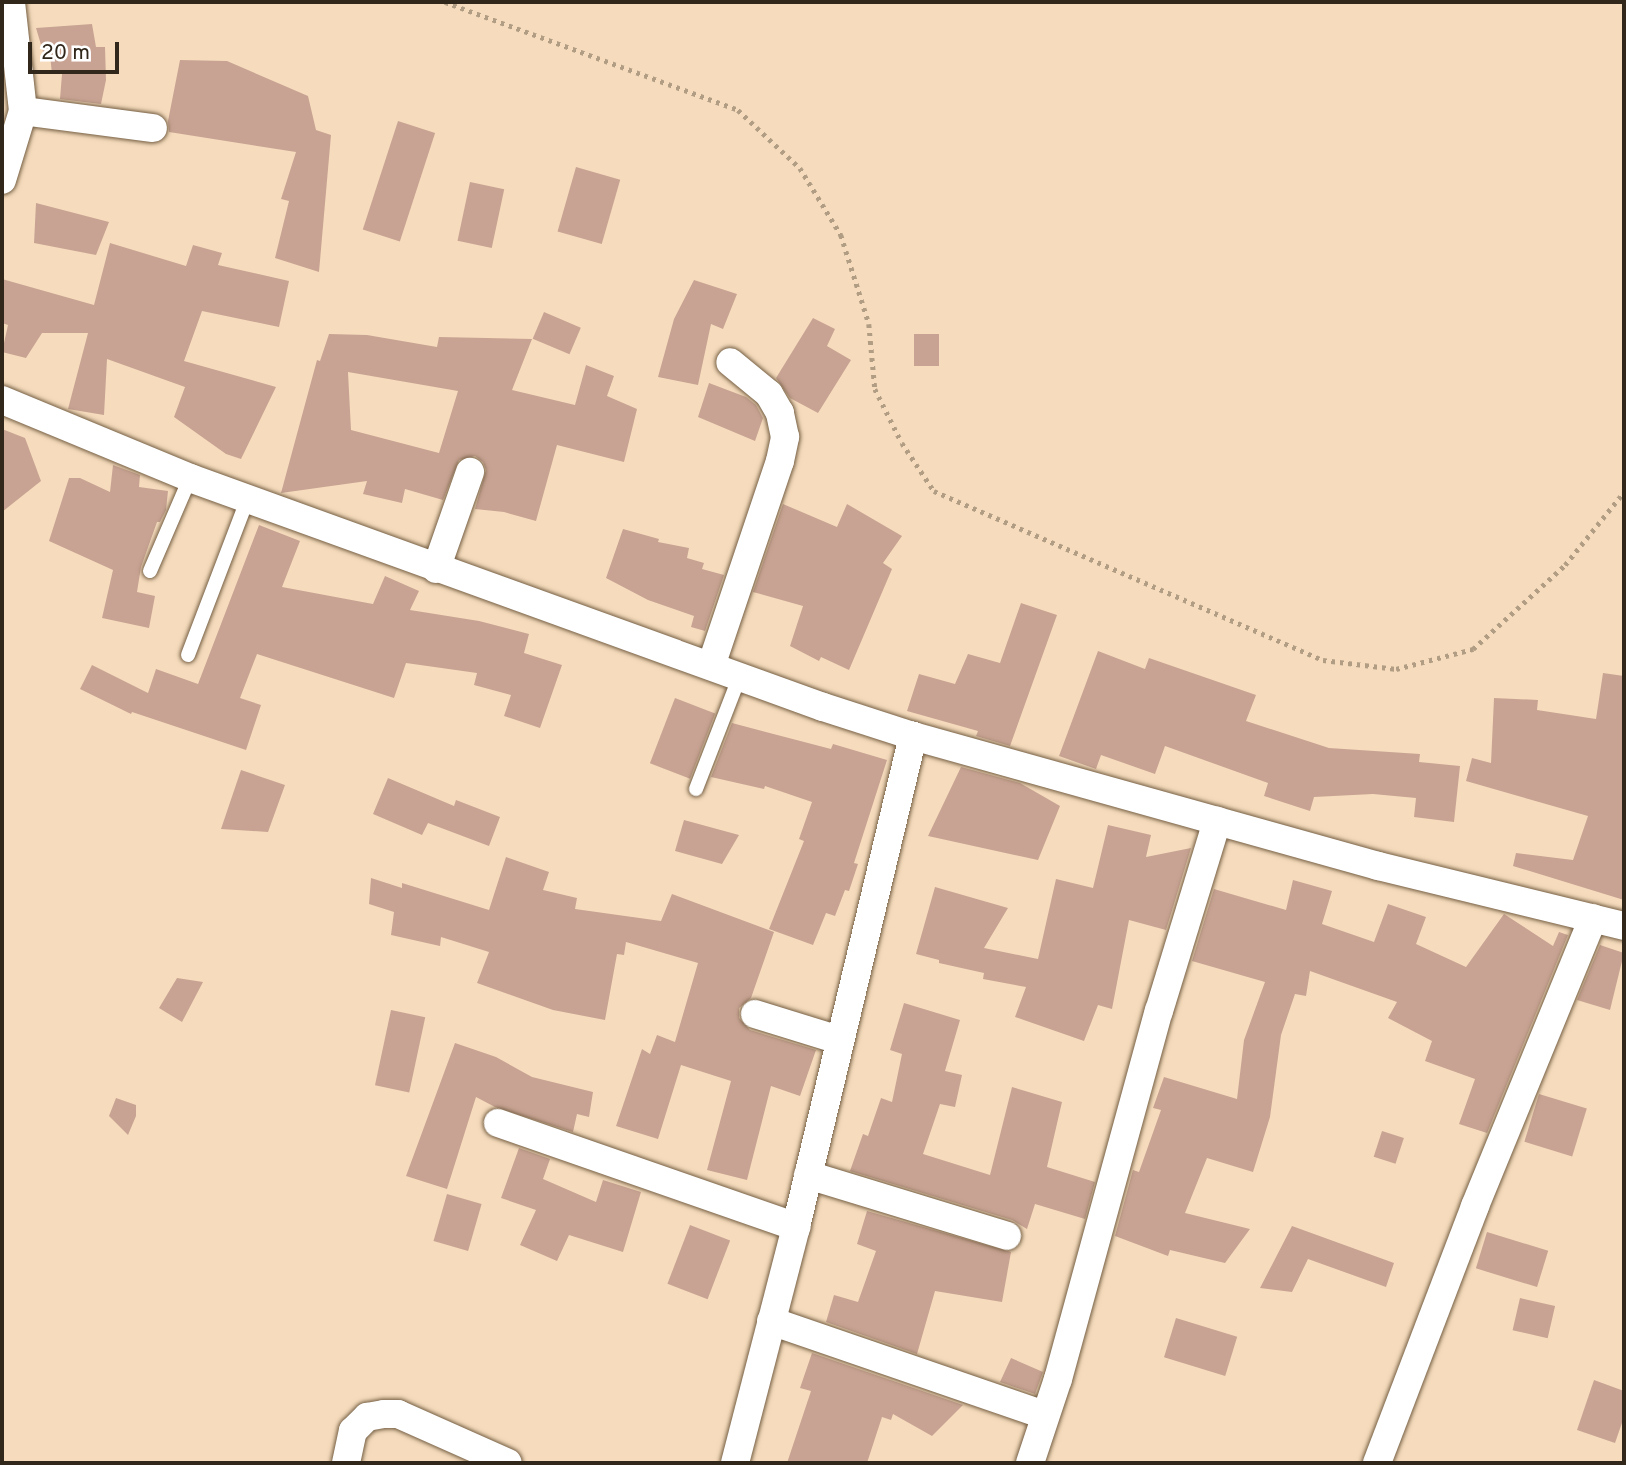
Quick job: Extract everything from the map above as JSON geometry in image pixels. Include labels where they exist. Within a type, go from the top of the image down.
[{"type":"street","points":[[2,180],[23,111],[11,2]]},
{"type":"street","points":[[23,111],[153,128]]},
{"type":"street","points":[[711,666],[780,461],[785,437],[780,413],[769,394],[730,362]]},
{"type":"street","points":[[2,400],[190,478],[436,569],[597,623],[738,678],[914,736],[1378,866],[1624,926]]},
{"type":"street","points":[[436,569],[470,472]]},
{"type":"street","points":[[735,1463],[796,1227],[914,736]]},
{"type":"street","points":[[1030,1463],[1058,1379],[1158,1011],[1217,821]]},
{"type":"street","points":[[1377,1463],[1475,1206],[1593,918]]},
{"type":"street","points":[[755,1014],[839,1040]]},
{"type":"street","points":[[498,1123],[796,1227]]},
{"type":"street","points":[[808,1175],[1007,1236]]},
{"type":"street","points":[[771,1321],[1044,1415]]},
{"type":"street","points":[[346,1463],[353,1431],[367,1416],[384,1414],[398,1414],[508,1463]]},
{"type":"lane","points":[[150,570],[190,478]]},
{"type":"lane","points":[[188,655],[248,498]]},
{"type":"lane","points":[[696,789],[738,678]]},
{"type":"path","points":[[445,2],[738,110],[800,168],[841,235],[869,324],[875,389],[902,443],[934,491],[1323,660],[1396,669],[1473,649],[1565,565],[1624,492]]},
{"type":"building","points":[[92,24],[96,47],[105,47],[106,80],[101,104],[60,99],[62,74],[52,74],[50,55],[44,55],[36,28]]},
{"type":"building","points":[[180,60],[227,61],[308,96],[316,130],[331,135],[319,272],[275,258],[289,201],[281,199],[296,152],[169,132],[168,121]]},
{"type":"building","points":[[398,121],[435,133],[400,241],[363,229]]},
{"type":"building","points":[[576,167],[620,180],[602,244],[558,231]]},
{"type":"building","points":[[470,182],[504,189],[492,248],[458,241]]},
{"type":"building","points":[[36,203],[109,222],[96,255],[34,243]]},
{"type":"building","points":[[110,243],[186,266],[193,245],[222,253],[218,265],[289,281],[279,327],[202,311],[184,361],[276,387],[241,459],[226,454],[174,417],[185,387],[107,359],[104,415],[68,409],[88,333],[42,333],[26,358],[2,352],[8,325],[2,323],[2,279],[94,305]]},
{"type":"building","points":[[694,280],[737,294],[723,329],[711,324],[698,385],[658,377],[674,319]]},
{"type":"building","points":[[544,312],[581,328],[569,354],[533,339]]},
{"type":"building","points":[[813,318],[835,329],[827,346],[851,360],[818,413],[790,398],[776,378]]},
{"type":"building","points":[[329,334],[367,335],[437,347],[439,337],[532,339],[512,390],[575,405],[586,365],[614,376],[607,396],[637,409],[624,462],[557,445],[536,521],[504,512],[475,509],[486,470],[483,462],[475,456],[459,460],[443,500],[405,489],[402,503],[363,494],[367,481],[281,493],[317,360],[320,361]],"holes":[[[348,372],[458,391],[439,453],[351,430]]]},
{"type":"building","points":[[914,334],[939,334],[939,366],[914,366]]},
{"type":"building","points":[[709,383],[746,397],[756,405],[763,418],[755,441],[698,417]]},
{"type":"building","points":[[2,429],[25,438],[41,481],[2,512]]},
{"type":"building","points":[[113,465],[140,475],[139,487],[168,491],[166,510],[160,522],[157,522],[141,567],[137,592],[155,596],[149,628],[102,618],[113,570],[49,541],[69,478],[80,478],[110,492]]},
{"type":"building","points":[[783,504],[837,527],[847,504],[902,536],[883,563],[892,569],[849,670],[821,657],[819,661],[790,646],[803,606],[753,592]]},
{"type":"building","points":[[259,525],[300,541],[282,587],[373,604],[385,576],[419,591],[410,610],[479,621],[529,634],[524,653],[562,665],[540,728],[504,716],[511,695],[474,685],[477,673],[406,663],[394,698],[257,654],[240,698],[261,705],[246,750],[132,712],[131,714],[80,689],[92,665],[148,693],[156,669],[198,684]]},
{"type":"building","points":[[623,529],[659,539],[658,542],[689,548],[687,558],[704,563],[702,569],[724,575],[705,631],[691,627],[694,616],[648,600],[606,578]]},
{"type":"building","points":[[1021,603],[1057,615],[1010,746],[976,736],[978,731],[907,711],[919,674],[955,684],[968,654],[1000,663]]},
{"type":"building","points":[[1098,651],[1145,669],[1149,658],[1256,695],[1246,721],[1329,748],[1420,754],[1419,762],[1460,766],[1454,822],[1414,817],[1416,798],[1373,794],[1314,797],[1310,811],[1264,796],[1268,783],[1165,746],[1155,774],[1101,755],[1096,769],[1059,756]]},
{"type":"building","points":[[1603,673],[1624,676],[1624,900],[1513,866],[1516,853],[1573,860],[1588,816],[1466,781],[1472,758],[1491,763],[1494,698],[1538,700],[1537,710],[1596,719]]},
{"type":"building","points":[[675,698],[715,713],[690,779],[650,763]]},
{"type":"building","points":[[732,723],[831,749],[833,744],[887,760],[854,863],[858,864],[849,891],[845,890],[835,916],[826,913],[813,945],[769,929],[804,841],[799,839],[812,802],[765,786],[764,789],[711,777]]},
{"type":"building","points":[[961,767],[1020,783],[1060,806],[1038,860],[928,836]]},
{"type":"building","points":[[241,770],[285,785],[268,832],[221,829]]},
{"type":"building","points":[[388,778],[454,806],[456,800],[500,817],[489,846],[428,823],[422,835],[373,814]]},
{"type":"building","points":[[684,820],[739,835],[722,864],[675,851]]},
{"type":"building","points":[[1108,825],[1151,835],[1146,857],[1191,848],[1166,930],[1129,920],[1112,1009],[1098,1005],[1084,1041],[1015,1017],[1026,987],[983,979],[984,973],[939,963],[939,960],[916,954],[935,887],[1008,908],[984,948],[1038,959],[1056,879],[1093,888]]},
{"type":"building","points":[[506,857],[549,872],[543,890],[577,898],[575,909],[661,921],[672,894],[774,932],[751,998],[739,1008],[739,1018],[750,1030],[816,1050],[800,1096],[771,1086],[747,1180],[707,1170],[731,1081],[681,1065],[658,1139],[616,1126],[642,1049],[650,1054],[657,1035],[675,1042],[698,963],[626,942],[624,955],[617,954],[605,1020],[553,1010],[477,983],[489,952],[441,937],[440,946],[391,935],[394,912],[369,904],[371,878],[402,888],[402,883],[489,910]]},
{"type":"building","points":[[1293,880],[1332,891],[1322,924],[1374,942],[1388,904],[1426,917],[1416,944],[1466,967],[1504,914],[1553,946],[1559,932],[1568,935],[1487,1133],[1459,1124],[1475,1079],[1425,1061],[1432,1041],[1388,1018],[1397,1002],[1310,971],[1306,996],[1295,994],[1281,1035],[1270,1117],[1253,1172],[1207,1158],[1185,1213],[1250,1229],[1225,1263],[1170,1250],[1168,1256],[1115,1236],[1133,1170],[1139,1172],[1161,1110],[1153,1108],[1164,1077],[1237,1099],[1244,1040],[1265,982],[1192,961],[1214,889],[1286,910]]},
{"type":"building","points":[[1600,945],[1624,953],[1610,1010],[1577,1000]]},
{"type":"building","points":[[177,978],[203,982],[182,1022],[159,1008]]},
{"type":"building","points":[[904,1003],[960,1020],[945,1071],[962,1075],[955,1107],[940,1104],[923,1154],[990,1175],[1012,1087],[1062,1102],[1047,1167],[1095,1182],[1085,1219],[1035,1204],[1027,1229],[1012,1220],[850,1171],[863,1134],[868,1136],[881,1098],[892,1102],[902,1054],[890,1050]]},
{"type":"building","points":[[391,1010],[425,1017],[409,1093],[375,1085]]},
{"type":"building","points":[[455,1043],[496,1057],[532,1077],[593,1092],[589,1117],[577,1114],[573,1132],[495,1107],[476,1097],[447,1189],[406,1176]]},
{"type":"building","points":[[1539,1094],[1587,1109],[1572,1156],[1524,1142]]},
{"type":"building","points":[[116,1098],[136,1105],[136,1116],[128,1135],[109,1116]]},
{"type":"building","points":[[1382,1131],[1404,1138],[1396,1164],[1374,1157]]},
{"type":"building","points":[[519,1148],[550,1159],[543,1179],[596,1202],[603,1180],[641,1192],[623,1252],[569,1235],[557,1261],[520,1245],[536,1210],[501,1198]]},
{"type":"building","points":[[447,1194],[482,1204],[468,1251],[433,1241]]},
{"type":"building","points":[[867,1211],[1011,1252],[1002,1302],[935,1291],[917,1354],[826,1322],[834,1295],[858,1302],[876,1251],[857,1244]]},
{"type":"building","points":[[690,1225],[730,1240],[708,1299],[667,1284]]},
{"type":"building","points":[[1292,1226],[1394,1263],[1386,1287],[1308,1259],[1292,1292],[1260,1288]]},
{"type":"building","points":[[1487,1232],[1548,1251],[1537,1287],[1476,1268]]},
{"type":"building","points":[[1520,1298],[1555,1306],[1548,1338],[1513,1330]]},
{"type":"building","points":[[1176,1318],[1237,1337],[1225,1376],[1164,1357]]},
{"type":"building","points":[[812,1353],[963,1405],[932,1436],[893,1414],[891,1420],[882,1417],[867,1463],[787,1463],[811,1391],[800,1388]]},
{"type":"building","points":[[1011,1358],[1043,1372],[1035,1394],[1000,1382]]},
{"type":"building","points":[[1594,1380],[1624,1391],[1624,1417],[1615,1443],[1577,1430]]}]
